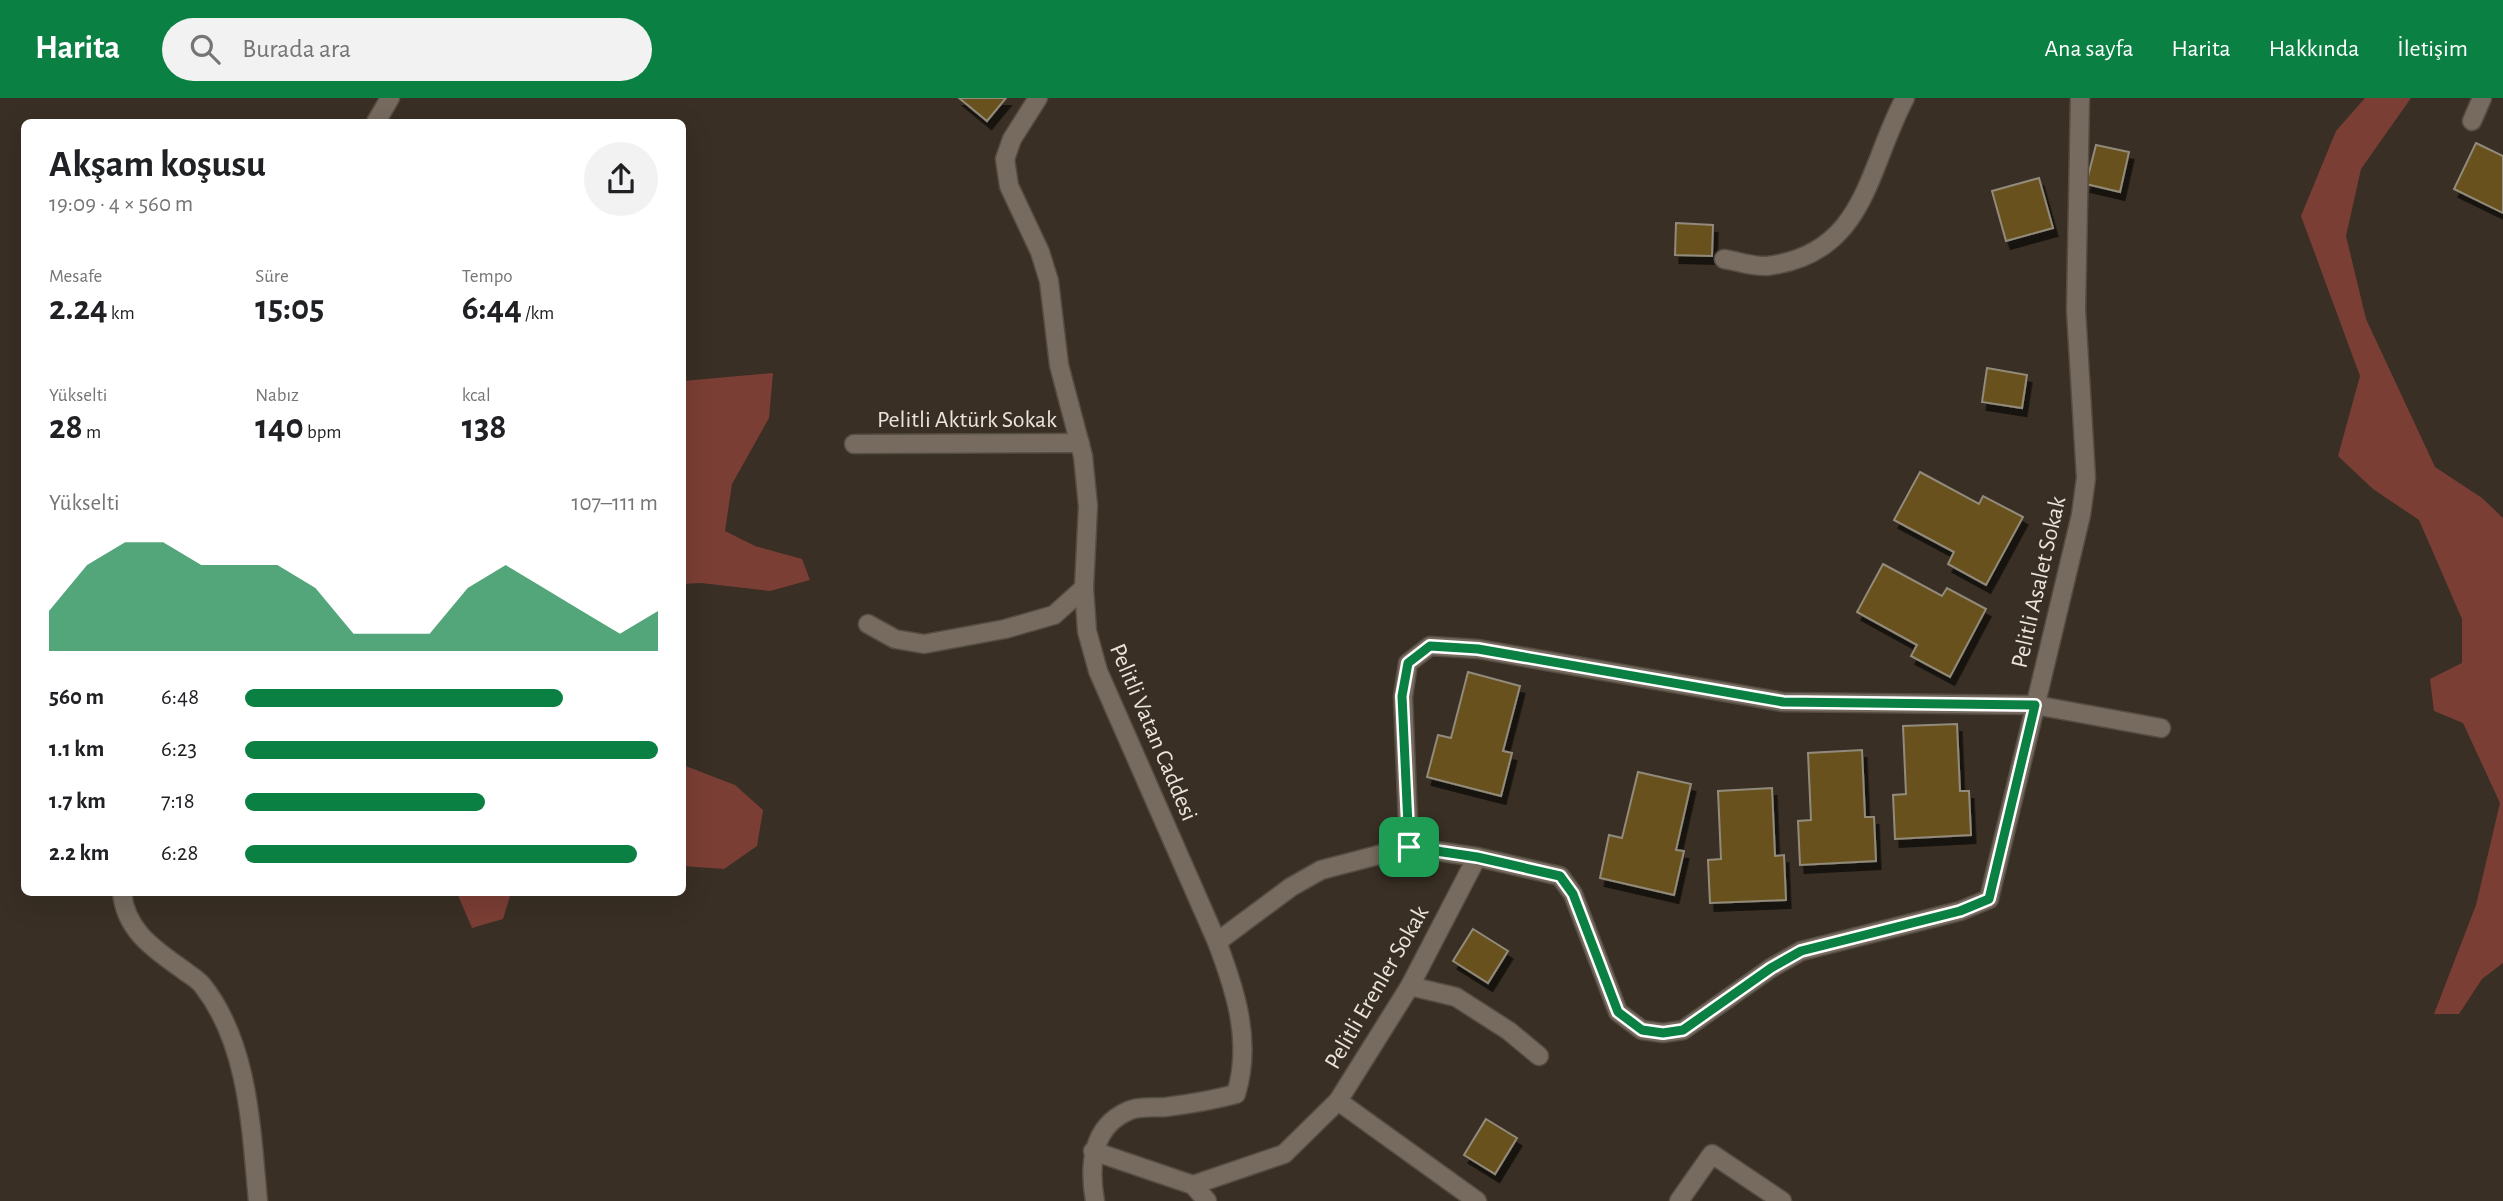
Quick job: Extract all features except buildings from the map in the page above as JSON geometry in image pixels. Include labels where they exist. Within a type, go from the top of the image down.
[{"type":"street","points":[[378,119],[390,98]]},
{"type":"street","name":"Pelitli Vatan Caddesi","points":[[1038,98],[1012,139],[1005,159],[1009,186],[1040,252],[1049,281],[1059,365],[1088,483],[1084,588],[1087,631],[1098,671],[1217,942],[1231,980],[1244,1036],[1242,1075],[1236,1094],[1214,1100],[1129,1110],[1105,1127],[1093,1151]]},
{"type":"street","points":[[1724,259],[1765,267],[1811,254],[1840,233],[1863,202],[1905,98]]},
{"type":"street","name":"Pelitli Asalet Sokak","points":[[1217,942],[1291,887],[1321,870],[1409,847],[1477,857],[1560,876],[1573,894],[1618,1012],[1642,1030],[1663,1033],[1683,1030],[1771,968],[1801,951],[1960,911],[1989,899],[2081,515],[2086,478],[2076,310],[2080,98]]},
{"type":"street","points":[[2472,121],[2482,98]]},
{"type":"street","name":"Pelitli Aktürk Sokak","points":[[854,444],[1080,443]]},
{"type":"street","points":[[868,624],[895,639],[924,644],[1005,629],[1054,615],[1084,588]]},
{"type":"street","points":[[1409,847],[1402,696],[1408,663],[1430,646],[1478,649],[1783,702],[2035,705],[2161,728]]},
{"type":"street","name":"Pelitli Erenler Sokak","points":[[1477,857],[1410,986],[1338,1101],[1477,1201]]},
{"type":"street","points":[[122,896],[123,907],[144,942],[202,984],[231,1035],[248,1109],[258,1201]]},
{"type":"street","points":[[1410,986],[1456,997],[1509,1031],[1539,1056]]},
{"type":"street","points":[[1193,1185],[1284,1154],[1338,1101]]},
{"type":"street","points":[[1095,1201],[1092,1182],[1093,1151],[1193,1185],[1207,1201]]},
{"type":"street","points":[[1679,1201],[1712,1154],[1782,1201]]},
{"type":"shaded area","points":[[2365,98],[2411,98],[2361,169],[2346,236],[2366,319],[2435,467],[2482,498],[2503,518],[2503,963],[2482,979],[2459,1014],[2434,1014],[2476,905],[2500,803],[2463,723],[2434,711],[2430,679],[2462,663],[2462,619],[2419,520],[2373,489],[2338,456],[2360,376],[2301,216],[2336,131]]},
{"type":"shaded area","points":[[773,373],[769,418],[732,484],[725,531],[755,546],[802,559],[810,580],[770,591],[701,583],[686,584],[686,381]]},
{"type":"shaded area","points":[[686,766],[735,785],[763,810],[757,846],[724,869],[686,866]]},
{"type":"shaded area","points":[[458,896],[510,896],[503,919],[472,928]]},
{"type":"route","points":[[1430,646],[1478,649],[1783,702],[2035,705],[1989,899],[1960,911],[1801,951],[1771,968],[1683,1030],[1663,1033],[1642,1030],[1618,1012],[1573,894],[1560,876],[1477,857],[1409,847],[1402,696],[1408,663],[1430,646]]}]
